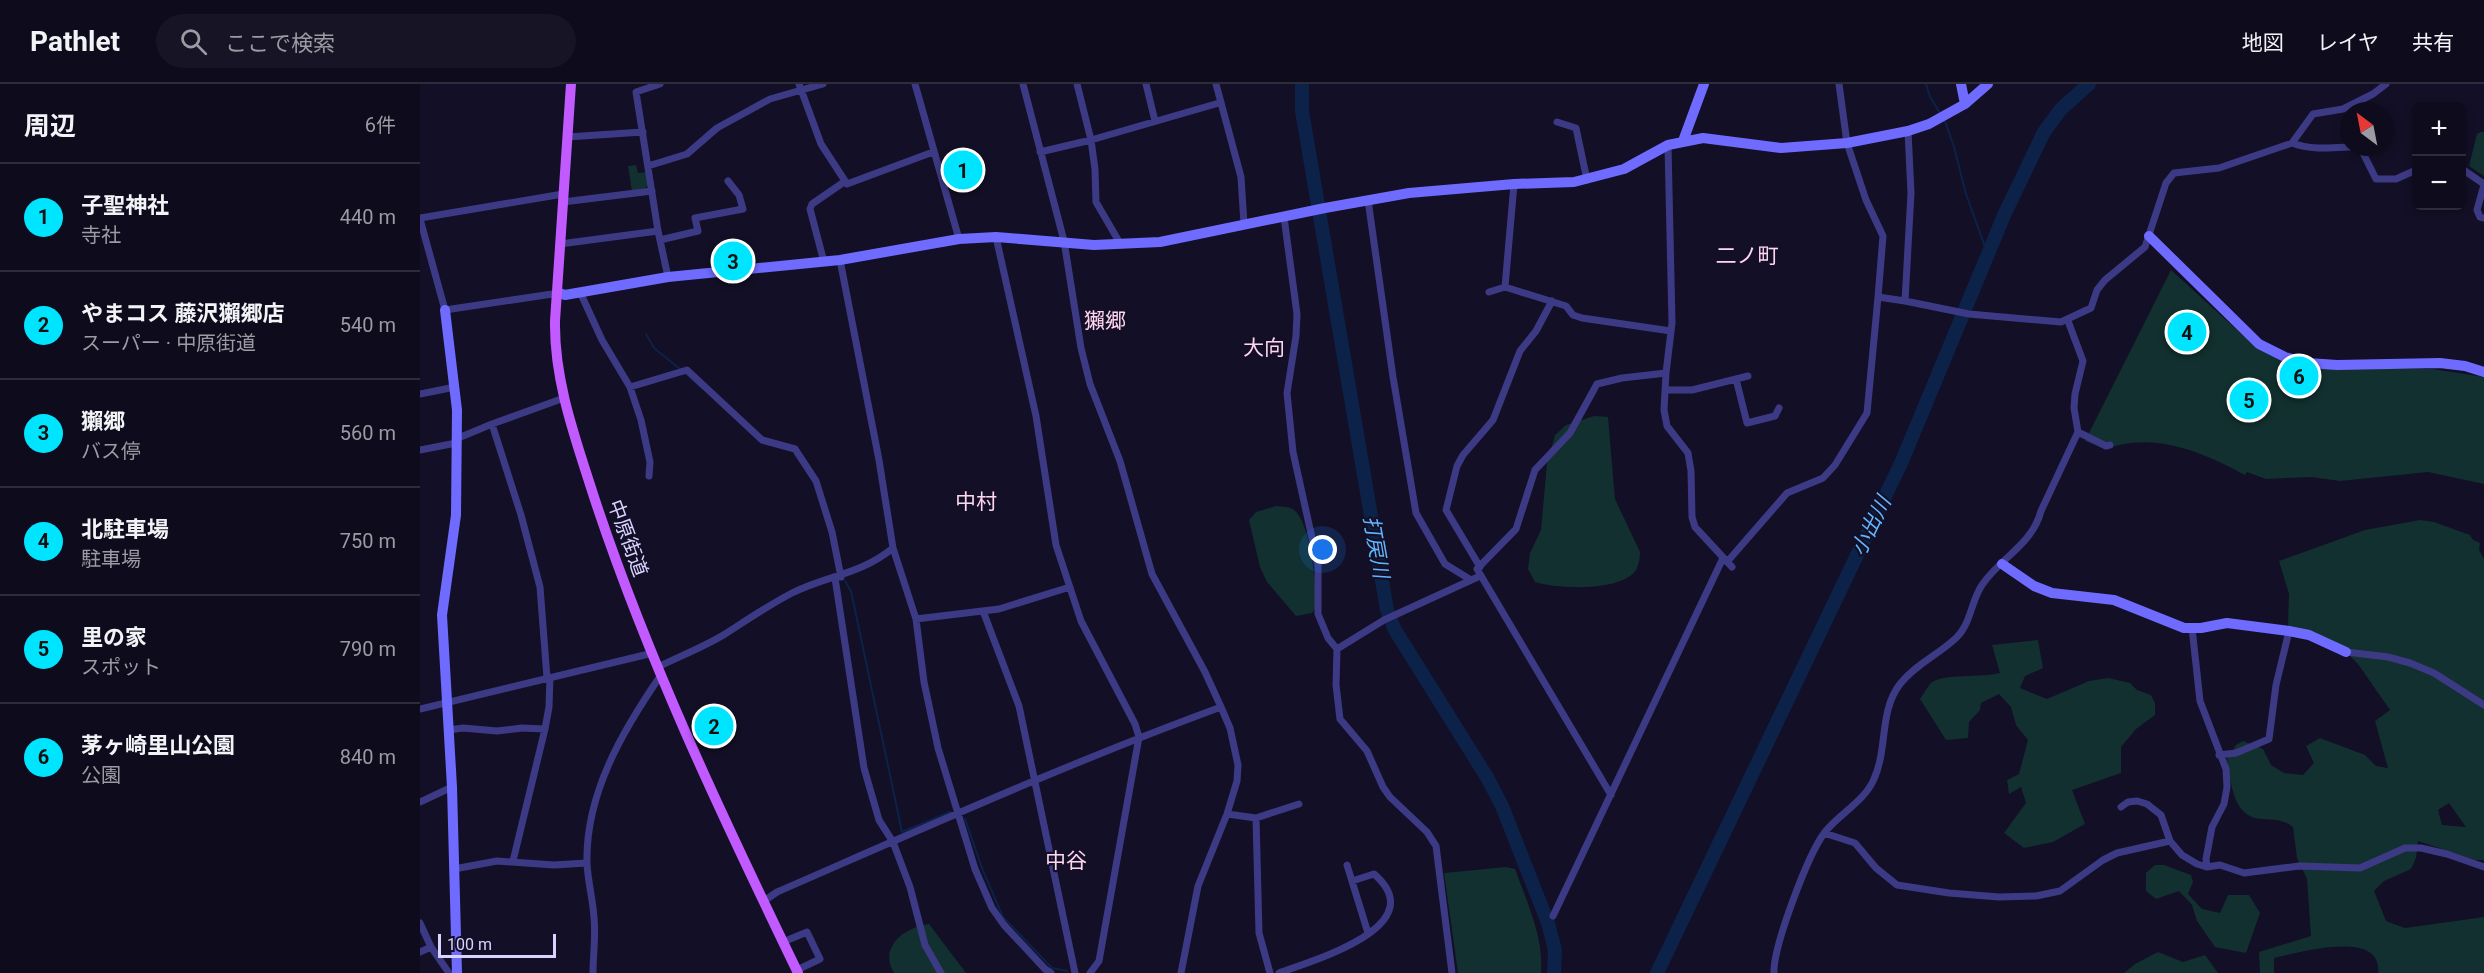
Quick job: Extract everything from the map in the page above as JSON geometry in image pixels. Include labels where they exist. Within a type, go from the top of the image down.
[{"type":"main road","name":"中原街道","points":[[571,84],[555,346],[564,398],[610,546],[660,671],[736,846],[798,972]]},
{"type":"street","points":[[660,84],[636,92],[658,231],[668,277]]},
{"type":"street","points":[[648,165],[687,154],[726,123],[770,99],[800,87],[823,84]]},
{"type":"street","points":[[915,84],[959,239]]},
{"type":"street","points":[[1023,84],[1064,241],[1083,357],[1090,384],[1120,461],[1152,574],[1205,672],[1221,707],[1230,728],[1238,765],[1237,781],[1227,814],[1198,886],[1181,973]]},
{"type":"street","points":[[1077,84],[1091,140],[1096,202],[1121,244]]},
{"type":"street","points":[[1146,84],[1155,121]]},
{"type":"street","points":[[1216,84],[1219,103],[1241,177],[1244,224]]},
{"type":"street","points":[[1683,141],[1704,84]]},
{"type":"street","points":[[1553,916],[1727,562],[1787,493],[1823,478],[1835,465],[1867,413],[1883,236],[1866,200],[1847,143],[1839,84]]},
{"type":"street","points":[[1961,84],[1965,104]]},
{"type":"street","points":[[445,310],[559,293],[565,295],[668,277],[840,260],[959,239],[996,237],[1094,244],[1160,242],[1325,208],[1443,189],[1515,184],[1556,184],[1587,180],[1624,169],[1668,145],[1683,141],[1717,139],[1760,147],[1781,148],[1847,143],[1908,131],[1947,116],[1988,84]]},
{"type":"street","points":[[1878,297],[1969,314],[2068,321],[2091,308],[2097,290],[2105,280],[2145,247],[2166,183],[2174,173],[2219,168],[2292,143],[2313,114],[2343,109],[2373,94],[2386,84]]},
{"type":"street","points":[[800,87],[821,144],[847,184],[933,152]]},
{"type":"street","points":[[1040,152],[1091,140],[1219,103]]},
{"type":"street","points":[[1557,122],[1576,128],[1587,180]]},
{"type":"street","points":[[1905,301],[1911,193],[1908,131]]},
{"type":"street","points":[[567,137],[643,132]]},
{"type":"street","points":[[2292,143],[2299,146],[2340,147]]},
{"type":"street","points":[[1668,145],[1671,331],[1664,411],[1667,426],[1688,453],[1691,471],[1692,517],[1695,527],[1727,562]]},
{"type":"street","points":[[2364,156],[2376,179],[2396,178],[2412,172]]},
{"type":"street","points":[[2466,172],[2484,185],[2477,210],[2480,217],[2484,218]]},
{"type":"street","points":[[660,240],[698,231],[695,218],[743,209],[739,195],[728,180]]},
{"type":"street","points":[[824,262],[810,210],[812,204],[844,182]]},
{"type":"street","points":[[1505,287],[1515,184]]},
{"type":"street","points":[[457,973],[452,787],[442,615],[456,515],[455,387],[445,310],[420,219],[563,198],[652,191]]},
{"type":"street","points":[[1368,200],[1393,377],[1416,513],[1445,564],[1471,580]]},
{"type":"street","points":[[1284,217],[1297,314],[1287,393],[1293,452],[1318,565],[1318,614],[1328,638],[1337,649],[1336,685],[1340,719],[1367,751],[1390,797],[1427,832],[1436,846],[1452,973]]},
{"type":"street","points":[[560,244],[658,231]]},
{"type":"street","points":[[2150,236],[2259,344],[2285,357],[2308,363],[2337,365],[2440,363],[2465,366],[2484,372]]},
{"type":"street","points":[[996,237],[1036,416],[1056,544],[1081,621],[1135,724],[1139,737],[1099,962],[1090,973]]},
{"type":"street","points":[[840,260],[879,460],[893,548],[916,619],[928,704],[938,748],[975,869],[997,917],[1045,969],[1052,973]]},
{"type":"street","points":[[1489,292],[1505,287],[1566,306],[1573,315],[1582,318],[1671,331]]},
{"type":"street","points":[[580,292],[602,340],[630,387],[644,431],[650,462],[649,476]]},
{"type":"street","points":[[1480,567],[1446,510],[1457,466],[1463,455],[1493,420],[1520,351],[1536,331],[1552,302]]},
{"type":"street","points":[[1774,973],[1777,945],[1811,857],[1824,833],[1869,789],[1874,780],[1882,757],[1891,698],[1915,667],[1958,637],[1964,628],[1980,587],[1988,576],[2028,537],[2038,523],[2078,432],[2074,408],[2083,361],[2068,321]]},
{"type":"street","points":[[630,387],[687,370],[762,440],[795,449],[816,481],[822,498],[838,577],[864,768],[879,820],[893,842],[910,887],[925,945],[941,973]]},
{"type":"street","points":[[1611,795],[1480,576],[1478,569],[1516,529],[1534,470],[1570,433],[1597,384],[1622,378],[1666,373]]},
{"type":"street","points":[[1665,390],[1692,390],[1748,376]]},
{"type":"street","points":[[1736,380],[1747,423],[1775,416],[1779,408]]},
{"type":"street","points":[[420,394],[455,387]]},
{"type":"street","points":[[420,450],[456,441],[492,424],[564,398]]},
{"type":"street","points":[[492,424],[521,515],[540,587],[549,677],[549,707],[545,729],[513,861]]},
{"type":"street","points":[[2078,432],[2106,446],[2110,445]]},
{"type":"street","points":[[592,973],[595,920],[587,863],[594,810],[606,770],[622,735],[660,671],[793,592],[820,581],[838,577],[881,558],[893,548]]},
{"type":"street","points":[[2002,564],[2034,586],[2052,593],[2114,600],[2169,623],[2192,628],[2228,623],[2289,631],[2309,635],[2346,651],[2410,663],[2434,672],[2484,705]]},
{"type":"street","points":[[1337,649],[1384,620],[1480,576]]},
{"type":"street","points":[[916,619],[999,609],[1070,587]]},
{"type":"street","points":[[983,611],[1019,706],[1074,973]]},
{"type":"street","points":[[2192,628],[2200,701],[2226,769],[2227,787],[2224,804],[2212,827],[2206,859],[2207,867]]},
{"type":"street","points":[[2219,755],[2236,753],[2269,739],[2276,685],[2289,631]]},
{"type":"street","points":[[420,709],[653,653]]},
{"type":"street","points":[[764,901],[777,892],[958,813],[1139,737],[1221,707]]},
{"type":"street","points":[[449,730],[545,729]]},
{"type":"street","points":[[420,802],[452,787]]},
{"type":"street","points":[[2121,807],[2128,802],[2137,801],[2156,810],[2165,821],[2170,841],[2182,855],[2207,867],[2220,865],[2244,873],[2300,866],[2360,868],[2405,848],[2421,848],[2484,867]]},
{"type":"street","points":[[1227,814],[1256,818],[1299,804]]},
{"type":"street","points":[[1256,818],[1259,933],[1270,973]]},
{"type":"street","points":[[1824,833],[1855,843],[1876,868],[1896,885],[1949,893],[1999,897],[2036,896],[2060,891],[2103,860],[2117,853],[2170,841]]},
{"type":"street","points":[[454,869],[486,862],[513,861],[554,865],[587,863]]},
{"type":"street","points":[[1347,865],[1368,933]]},
{"type":"street","points":[[1279,973],[1336,952],[1386,920],[1390,911],[1390,897],[1386,884],[1374,874],[1352,882]]},
{"type":"street","points":[[420,923],[431,947],[449,973]]},
{"type":"street","points":[[783,942],[807,932],[820,959],[798,972]]},
{"type":"street","points":[[420,952],[431,947]]},
{"type":"green space","points":[[2484,132],[2484,176],[2469,166],[2477,134]]},
{"type":"green space","points":[[636,165],[638,173],[647,172],[649,185],[632,191],[628,166]]},
{"type":"green space","points":[[2171,270],[2257,348],[2291,364],[2313,369],[2432,369],[2484,377],[2484,484],[2428,472],[2340,481],[2311,477],[2266,479],[2247,472],[2245,475],[2195,452],[2160,443],[2124,444],[2106,449],[2085,441]]},
{"type":"green space","points":[[1594,416],[1608,417],[1615,499],[1640,552],[1638,566],[1628,577],[1604,585],[1573,587],[1535,582],[1528,569],[1530,553],[1541,530],[1547,464],[1555,435],[1566,425]]},
{"type":"green space","points":[[1276,506],[1294,510],[1304,527],[1311,555],[1317,606],[1312,613],[1296,616],[1267,582],[1260,567],[1249,520],[1256,512]]},
{"type":"green space","points":[[2420,520],[2434,522],[2470,535],[2473,540],[2480,543],[2479,550],[2484,559],[2484,860],[2475,860],[2418,841],[2416,858],[2411,869],[2384,881],[2374,891],[2386,921],[2405,928],[2484,917],[2484,973],[2378,973],[2376,959],[2367,951],[2354,947],[2337,947],[2274,958],[2274,973],[2260,973],[2259,952],[2311,936],[2307,879],[2297,858],[2293,827],[2282,821],[2252,817],[2244,812],[2235,797],[2227,759],[2236,745],[2243,741],[2263,749],[2271,765],[2284,773],[2303,775],[2314,763],[2306,746],[2320,738],[2365,755],[2376,766],[2388,768],[2375,721],[2390,710],[2358,664],[2339,645],[2288,626],[2289,594],[2279,561],[2365,530]],"holes":[[[2449,803],[2466,827],[2442,825],[2438,810]]]},
{"type":"green space","points":[[2038,640],[2043,668],[2025,676],[2020,688],[2047,699],[2089,681],[2108,678],[2130,683],[2137,690],[2151,695],[2155,703],[2155,715],[2136,729],[2121,747],[2121,773],[2072,790],[2085,824],[2053,842],[2024,848],[2004,833],[2026,803],[2021,787],[2009,794],[2007,780],[2019,774],[2028,740],[2016,725],[2011,707],[1999,694],[1981,703],[1980,710],[1969,722],[1968,738],[1946,740],[1920,699],[1931,683],[1937,680],[2000,673],[1992,645]]},
{"type":"green space","points":[[2155,865],[2164,865],[2191,875],[2193,882],[2188,894],[2202,909],[2220,913],[2228,895],[2249,895],[2260,913],[2246,953],[2215,947],[2197,921],[2192,905],[2179,891],[2156,899],[2146,891],[2146,873]]},
{"type":"green space","points":[[1506,867],[1515,869],[1534,920],[1540,947],[1541,973],[1458,973],[1444,873]]},
{"type":"green space","points":[[929,924],[966,973],[894,973],[889,955],[896,940],[911,929]]},
{"type":"green space","points":[[2158,952],[2183,962],[2205,955],[2218,973],[2124,973],[2135,964]]},
{"type":"waterway","name":"打戻川","points":[[1302,84],[1302,111],[1387,610],[1395,630],[1488,779],[1502,806],[1548,923],[1555,950],[1554,973]]},
{"type":"waterway","points":[[1926,84],[1930,97],[1940,113]]},
{"type":"waterway","name":"小出川","points":[[1657,973],[1902,461],[2005,213],[2044,132],[2061,109],[2089,84]]},
{"type":"waterway","points":[[1945,121],[1966,194],[1988,255]]},
{"type":"waterway","points":[[646,334],[654,348],[680,369]]},
{"type":"waterway","points":[[685,373],[703,389]]},
{"type":"waterway","points":[[845,581],[851,591],[902,832],[950,812]]},
{"type":"waterway","points":[[965,819],[982,868],[1003,917],[1052,968],[1067,971]]},
{"type":"place","name":"子聖神社","points":[[963,170]]},
{"type":"place","name":"獺郷","points":[[733,261]]},
{"type":"place","name":"北駐車場","points":[[2187,332]]},
{"type":"place","name":"茅ヶ崎里山公園","points":[[2299,376]]},
{"type":"place","name":"里の家","points":[[2249,400]]},
{"type":"place","name":"やまコス 藤沢獺郷店","points":[[714,726]]},
{"type":"district","name":"二ノ町","points":[[1747,256]]},
{"type":"district","name":"獺郷","points":[[1105,321]]},
{"type":"district","name":"大向","points":[[1264,348]]},
{"type":"district","name":"中村","points":[[976,502]]},
{"type":"district","name":"中谷","points":[[1066,861]]}]
